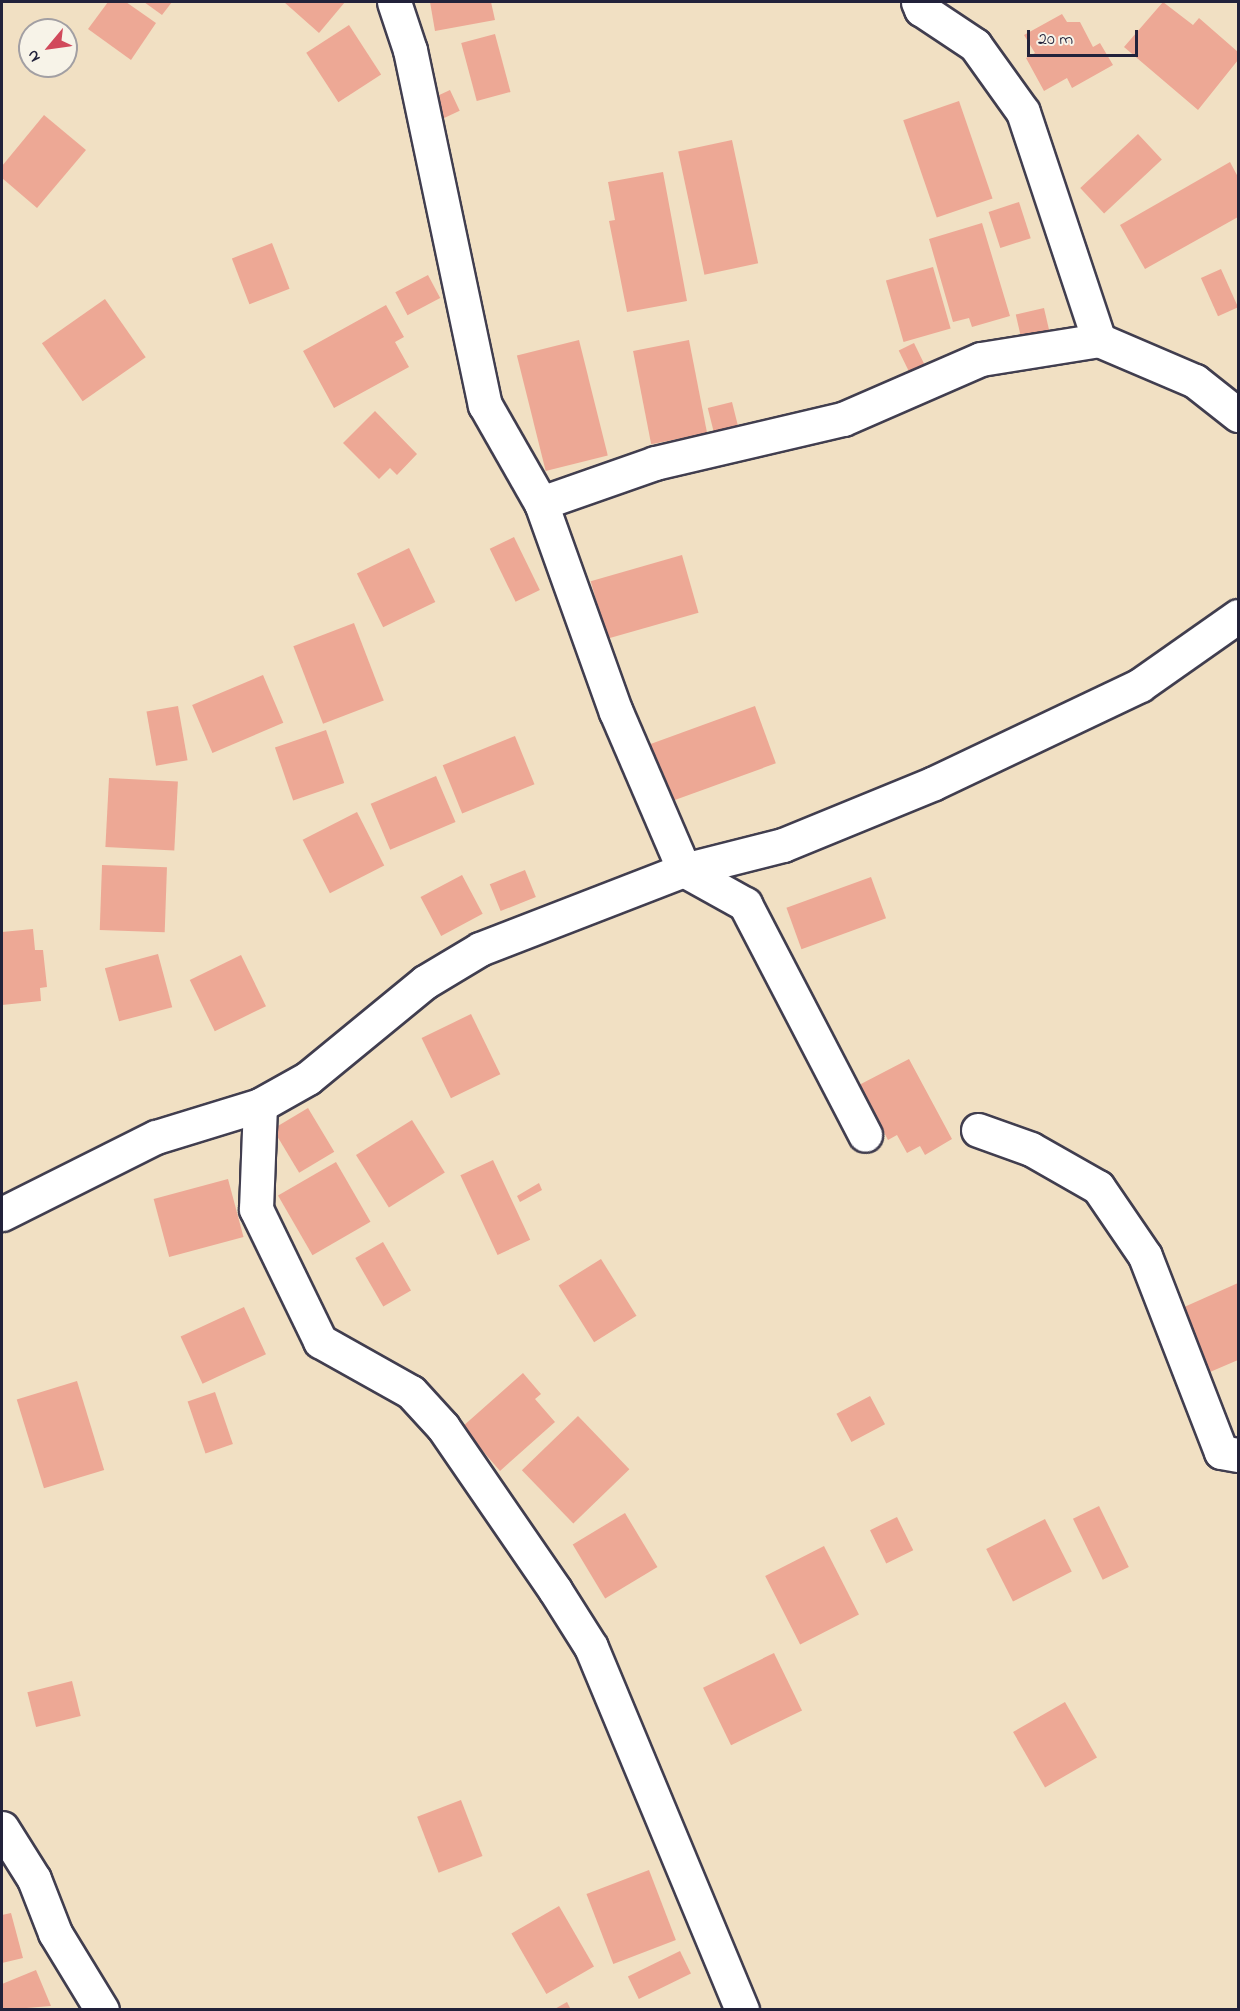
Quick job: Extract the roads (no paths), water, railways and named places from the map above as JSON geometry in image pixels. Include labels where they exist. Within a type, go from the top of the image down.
[{"type":"street","points":[[394,2],[410,50],[485,405],[540,503],[616,712],[684,870],[745,904],[865,1134]]},
{"type":"street","points":[[918,2],[921,9],[975,45],[1023,112],[1099,340]]},
{"type":"street","points":[[540,503],[655,463],[843,419],[981,359],[1099,340],[1195,381],[1239,415]]},
{"type":"street","points":[[2,1214],[156,1137],[260,1105],[308,1078],[425,982],[480,949],[684,870],[783,845],[934,783],[1140,685],[1239,616]]},
{"type":"street","points":[[260,1105],[256,1209],[320,1341],[411,1392],[443,1427],[555,1590],[591,1647],[742,2010]]},
{"type":"street","points":[[978,1130],[1031,1149],[1098,1187],[1144,1256],[1221,1452],[1239,1455]]},
{"type":"street","points":[[2,1828],[33,1879],[55,1933],[102,2010]]}]
